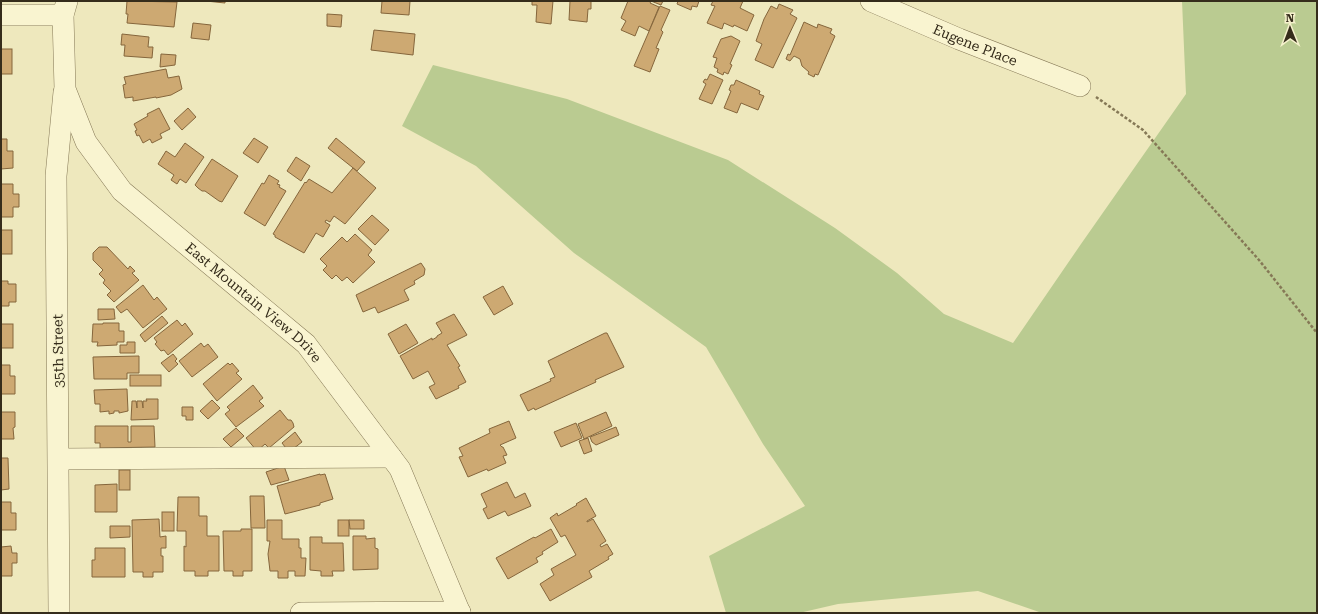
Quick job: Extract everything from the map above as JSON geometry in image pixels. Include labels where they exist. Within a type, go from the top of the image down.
[{"type":"street","name":"Eugene Place","points":[[871,1],[959,39],[1080,86]]},
{"type":"street","points":[[1,15],[64,6]]},
{"type":"street","name":"East Mountain View Drive","points":[[64,6],[65,89],[86,142],[122,191],[306,344],[400,470],[460,612]]},
{"type":"street","name":"35th Street","points":[[59,613],[56,176],[65,89]]},
{"type":"street","points":[[58,459],[390,457]]},
{"type":"street","points":[[301,613],[460,612]]},
{"type":"path","points":[[1080,86],[1143,130],[1259,260],[1317,333]]},
{"type":"green space","points":[[1182,1],[1317,1],[1317,613],[1042,613],[978,591],[838,604],[799,613],[726,613],[709,556],[805,506],[763,444],[706,347],[574,253],[476,166],[402,126],[433,65],[567,99],[728,160],[835,228],[897,273],[944,314],[1013,343],[1186,94]]},
{"type":"building","points":[[127,1],[177,2],[174,27],[127,23]]},
{"type":"building","points":[[206,1],[225,1],[225,3]]},
{"type":"building","points":[[382,1],[410,1],[409,15],[381,13]]},
{"type":"building","points":[[532,1],[553,1],[551,24],[536,22],[537,5],[532,5]]},
{"type":"building","points":[[570,1],[591,1],[591,9],[588,9],[587,22],[569,20]]},
{"type":"building","points":[[628,1],[651,1],[650,3],[659,7],[649,31],[639,26],[635,36],[621,30],[626,21],[621,18]]},
{"type":"building","points":[[651,1],[663,1],[661,5]]},
{"type":"building","points":[[678,1],[699,1],[697,7],[692,6],[691,10],[677,4]]},
{"type":"building","points":[[713,1],[743,1],[740,8],[754,15],[747,31],[734,25],[733,27],[724,23],[722,29],[707,23],[715,6],[711,5]]},
{"type":"building","points":[[779,4],[793,10],[790,14],[797,18],[773,68],[755,60],[762,44],[756,41],[764,19],[771,6],[777,9]]},
{"type":"building","points":[[660,6],[670,10],[661,30],[663,32],[656,48],[659,49],[650,72],[634,66]]},
{"type":"building","points":[[327,14],[342,15],[341,27],[327,26]]},
{"type":"building","points":[[804,22],[817,28],[818,24],[832,29],[830,33],[835,36],[818,75],[815,74],[814,77],[808,74],[809,72],[802,66],[800,59],[794,56],[790,61],[786,59],[788,54],[790,55]]},
{"type":"building","points":[[193,23],[211,25],[209,40],[191,38]]},
{"type":"building","points":[[374,30],[415,34],[413,55],[371,50]]},
{"type":"building","points":[[122,34],[149,37],[148,47],[153,47],[152,58],[124,56],[125,45],[121,45]]},
{"type":"building","points":[[731,36],[740,41],[730,64],[732,65],[728,74],[724,72],[723,75],[717,72],[718,69],[714,67],[717,58],[713,57],[721,39]]},
{"type":"building","points":[[1,49],[12,49],[12,74],[1,74]]},
{"type":"building","points":[[161,54],[176,55],[175,65],[160,67]]},
{"type":"building","points":[[166,69],[168,78],[179,76],[182,89],[171,95],[156,98],[133,101],[133,97],[125,98],[123,85],[126,84],[124,77]]},
{"type":"building","points":[[710,74],[723,80],[712,104],[699,99],[706,84],[703,82],[705,79],[707,80]]},
{"type":"building","points":[[736,80],[760,91],[759,94],[764,96],[758,110],[741,103],[737,113],[724,108],[731,91],[729,90],[731,85],[734,85]]},
{"type":"building","points":[[159,108],[170,129],[160,134],[162,138],[152,143],[150,139],[143,143],[139,135],[137,136],[135,131],[137,130],[134,124],[148,116],[147,114]]},
{"type":"building","points":[[188,108],[196,117],[182,130],[174,121]]},
{"type":"building","points":[[254,138],[268,147],[258,163],[243,153]]},
{"type":"building","points":[[336,138],[365,162],[357,171],[328,148]]},
{"type":"building","points":[[1,139],[7,139],[7,151],[13,151],[13,168],[1,169]]},
{"type":"building","points":[[185,143],[204,157],[186,183],[180,179],[177,184],[171,180],[174,175],[158,164],[166,151],[175,157]]},
{"type":"building","points":[[296,157],[310,166],[301,181],[287,171]]},
{"type":"building","points":[[212,159],[238,176],[222,202],[205,191],[202,191],[195,185]]},
{"type":"building","points":[[353,168],[376,188],[345,224],[334,216],[330,222],[326,220],[325,222],[330,225],[323,237],[316,233],[304,253],[275,237],[273,234],[305,182],[306,183],[309,179],[332,193]]},
{"type":"building","points":[[269,175],[279,181],[277,184],[280,185],[279,187],[286,191],[265,226],[244,213],[262,183],[264,184]]},
{"type":"building","points":[[1,184],[13,184],[13,194],[19,194],[19,207],[13,207],[13,217],[1,217]]},
{"type":"building","points":[[372,215],[389,230],[375,245],[358,229]]},
{"type":"building","points":[[1,230],[12,230],[12,254],[1,254]]},
{"type":"building","points":[[355,234],[372,250],[368,255],[375,262],[353,283],[347,277],[342,281],[336,275],[332,279],[323,270],[327,266],[320,259],[342,237],[347,242]]},
{"type":"building","points":[[99,247],[107,247],[128,269],[130,266],[135,271],[132,273],[139,280],[114,302],[107,295],[111,291],[103,283],[105,280],[99,274],[103,270],[93,260],[93,253]]},
{"type":"building","points":[[421,263],[425,269],[424,275],[414,281],[415,284],[404,290],[409,300],[378,313],[375,307],[363,312],[356,295]]},
{"type":"building","points":[[1,281],[8,281],[8,284],[16,284],[16,302],[9,302],[9,306],[1,306]]},
{"type":"building","points":[[143,285],[154,300],[157,297],[167,309],[143,328],[127,309],[121,313],[116,307]]},
{"type":"building","points":[[503,286],[513,304],[494,315],[483,297]]},
{"type":"building","points":[[98,309],[114,309],[115,319],[98,320]]},
{"type":"building","points":[[454,314],[467,335],[447,345],[460,366],[458,367],[466,382],[458,386],[459,388],[436,399],[429,387],[435,384],[428,371],[413,379],[400,356],[432,338],[432,340],[437,337],[442,333],[436,323]]},
{"type":"building","points":[[162,316],[168,323],[145,342],[140,335]]},
{"type":"building","points":[[177,320],[182,326],[185,323],[193,334],[168,355],[164,350],[161,351],[155,344],[157,342],[154,338]]},
{"type":"building","points":[[119,323],[119,331],[124,331],[124,342],[117,342],[117,345],[97,346],[98,342],[92,342],[93,324]]},
{"type":"building","points":[[1,324],[13,324],[13,348],[1,348]]},
{"type":"building","points":[[406,324],[418,343],[399,354],[388,334]]},
{"type":"building","points":[[607,333],[624,367],[595,380],[596,382],[535,410],[534,408],[528,411],[520,395],[551,381],[550,379],[555,377],[548,361]]},
{"type":"building","points":[[127,342],[135,342],[135,353],[120,353],[120,345],[127,345]]},
{"type":"building","points":[[201,343],[204,347],[208,344],[218,357],[192,377],[179,361]]},
{"type":"building","points":[[173,354],[177,359],[175,361],[178,364],[169,372],[161,363]]},
{"type":"building","points":[[139,356],[139,373],[127,373],[127,379],[94,379],[93,357]]},
{"type":"building","points":[[228,363],[230,365],[232,363],[239,371],[236,373],[242,379],[217,401],[203,384]]},
{"type":"building","points":[[1,365],[10,365],[10,376],[15,376],[15,394],[1,394]]},
{"type":"building","points":[[130,375],[161,375],[161,386],[130,386]]},
{"type":"building","points":[[253,385],[263,398],[259,401],[264,406],[236,427],[225,414],[230,410],[227,407]]},
{"type":"building","points":[[127,389],[128,411],[119,413],[119,411],[114,411],[114,413],[109,414],[109,411],[100,412],[100,404],[95,404],[94,390]]},
{"type":"building","points":[[146,399],[158,399],[158,419],[131,420],[132,401],[136,401],[137,408],[137,401],[142,401],[143,408],[143,401],[147,401]]},
{"type":"building","points":[[212,400],[220,408],[208,419],[200,411]]},
{"type":"building","points":[[182,407],[193,407],[193,420],[186,420],[186,416],[182,416]]},
{"type":"building","points":[[280,410],[288,420],[291,420],[294,427],[269,448],[265,444],[257,451],[246,438]]},
{"type":"building","points":[[1,412],[15,412],[15,427],[13,428],[14,439],[1,439]]},
{"type":"building","points":[[606,412],[612,426],[584,439],[578,424]]},
{"type":"building","points":[[509,421],[516,438],[500,445],[503,447],[507,455],[503,456],[506,463],[488,471],[487,469],[468,477],[459,457],[463,456],[459,448],[490,433],[489,429]]},
{"type":"building","points":[[576,423],[582,438],[561,447],[554,432]]},
{"type":"building","points":[[95,426],[128,426],[128,442],[131,442],[131,426],[154,426],[155,447],[100,448],[100,443],[95,443]]},
{"type":"building","points":[[616,427],[619,435],[596,445],[592,442],[590,437]]},
{"type":"building","points":[[236,428],[244,436],[231,447],[223,439]]},
{"type":"building","points":[[295,432],[302,442],[289,452],[282,443]]},
{"type":"building","points":[[588,438],[592,451],[584,454],[579,441]]},
{"type":"building","points":[[1,458],[8,458],[9,489],[1,490]]},
{"type":"building","points":[[284,466],[289,480],[271,485],[266,472]]},
{"type":"building","points":[[119,470],[130,470],[130,490],[119,490]]},
{"type":"building","points":[[320,474],[325,474],[333,499],[320,503],[320,505],[285,514],[277,486]]},
{"type":"building","points":[[507,482],[515,498],[525,493],[531,506],[508,516],[505,511],[488,519],[483,509],[487,507],[481,494]]},
{"type":"building","points":[[117,484],[117,512],[95,512],[95,485]]},
{"type":"building","points":[[250,496],[264,496],[265,528],[251,528]]},
{"type":"building","points":[[178,497],[199,497],[199,516],[207,516],[207,536],[219,536],[219,571],[208,571],[208,576],[195,576],[195,571],[184,571],[184,546],[186,547],[186,531],[177,531]]},
{"type":"building","points":[[586,498],[596,516],[587,522],[593,519],[606,541],[600,545],[601,547],[607,544],[613,554],[608,557],[609,559],[589,571],[592,577],[550,601],[540,584],[554,575],[551,569],[576,555],[565,535],[561,537],[550,518],[557,513],[558,516]]},
{"type":"building","points":[[1,502],[11,502],[11,513],[16,513],[16,530],[1,530]]},
{"type":"building","points":[[162,512],[174,512],[174,531],[162,531]]},
{"type":"building","points":[[159,519],[160,537],[166,536],[166,548],[161,548],[161,556],[163,556],[163,572],[153,572],[153,577],[143,577],[143,572],[133,572],[132,520]]},
{"type":"building","points":[[267,520],[282,520],[282,539],[299,539],[301,558],[306,558],[305,576],[295,576],[295,571],[288,571],[288,578],[278,578],[278,571],[270,571],[268,554],[270,541],[267,541]]},
{"type":"building","points":[[338,520],[349,520],[349,536],[338,536]]},
{"type":"building","points":[[349,520],[364,520],[364,529],[350,529]]},
{"type":"building","points":[[110,526],[130,526],[130,537],[110,538]]},
{"type":"building","points":[[241,529],[252,529],[252,571],[243,571],[243,576],[233,576],[233,571],[224,571],[223,531],[241,531]]},
{"type":"building","points":[[551,529],[558,542],[542,552],[543,554],[536,558],[538,562],[508,579],[496,558]]},
{"type":"building","points":[[353,536],[366,536],[366,539],[375,538],[375,548],[378,549],[378,569],[353,570]]},
{"type":"building","points":[[310,537],[322,537],[322,543],[343,543],[344,571],[332,571],[333,576],[321,576],[321,571],[310,570]]},
{"type":"building","points":[[11,546],[12,553],[17,553],[17,563],[12,563],[12,576],[1,576],[1,547]]},
{"type":"building","points":[[95,548],[125,548],[125,577],[92,577],[92,560],[95,560]]}]
